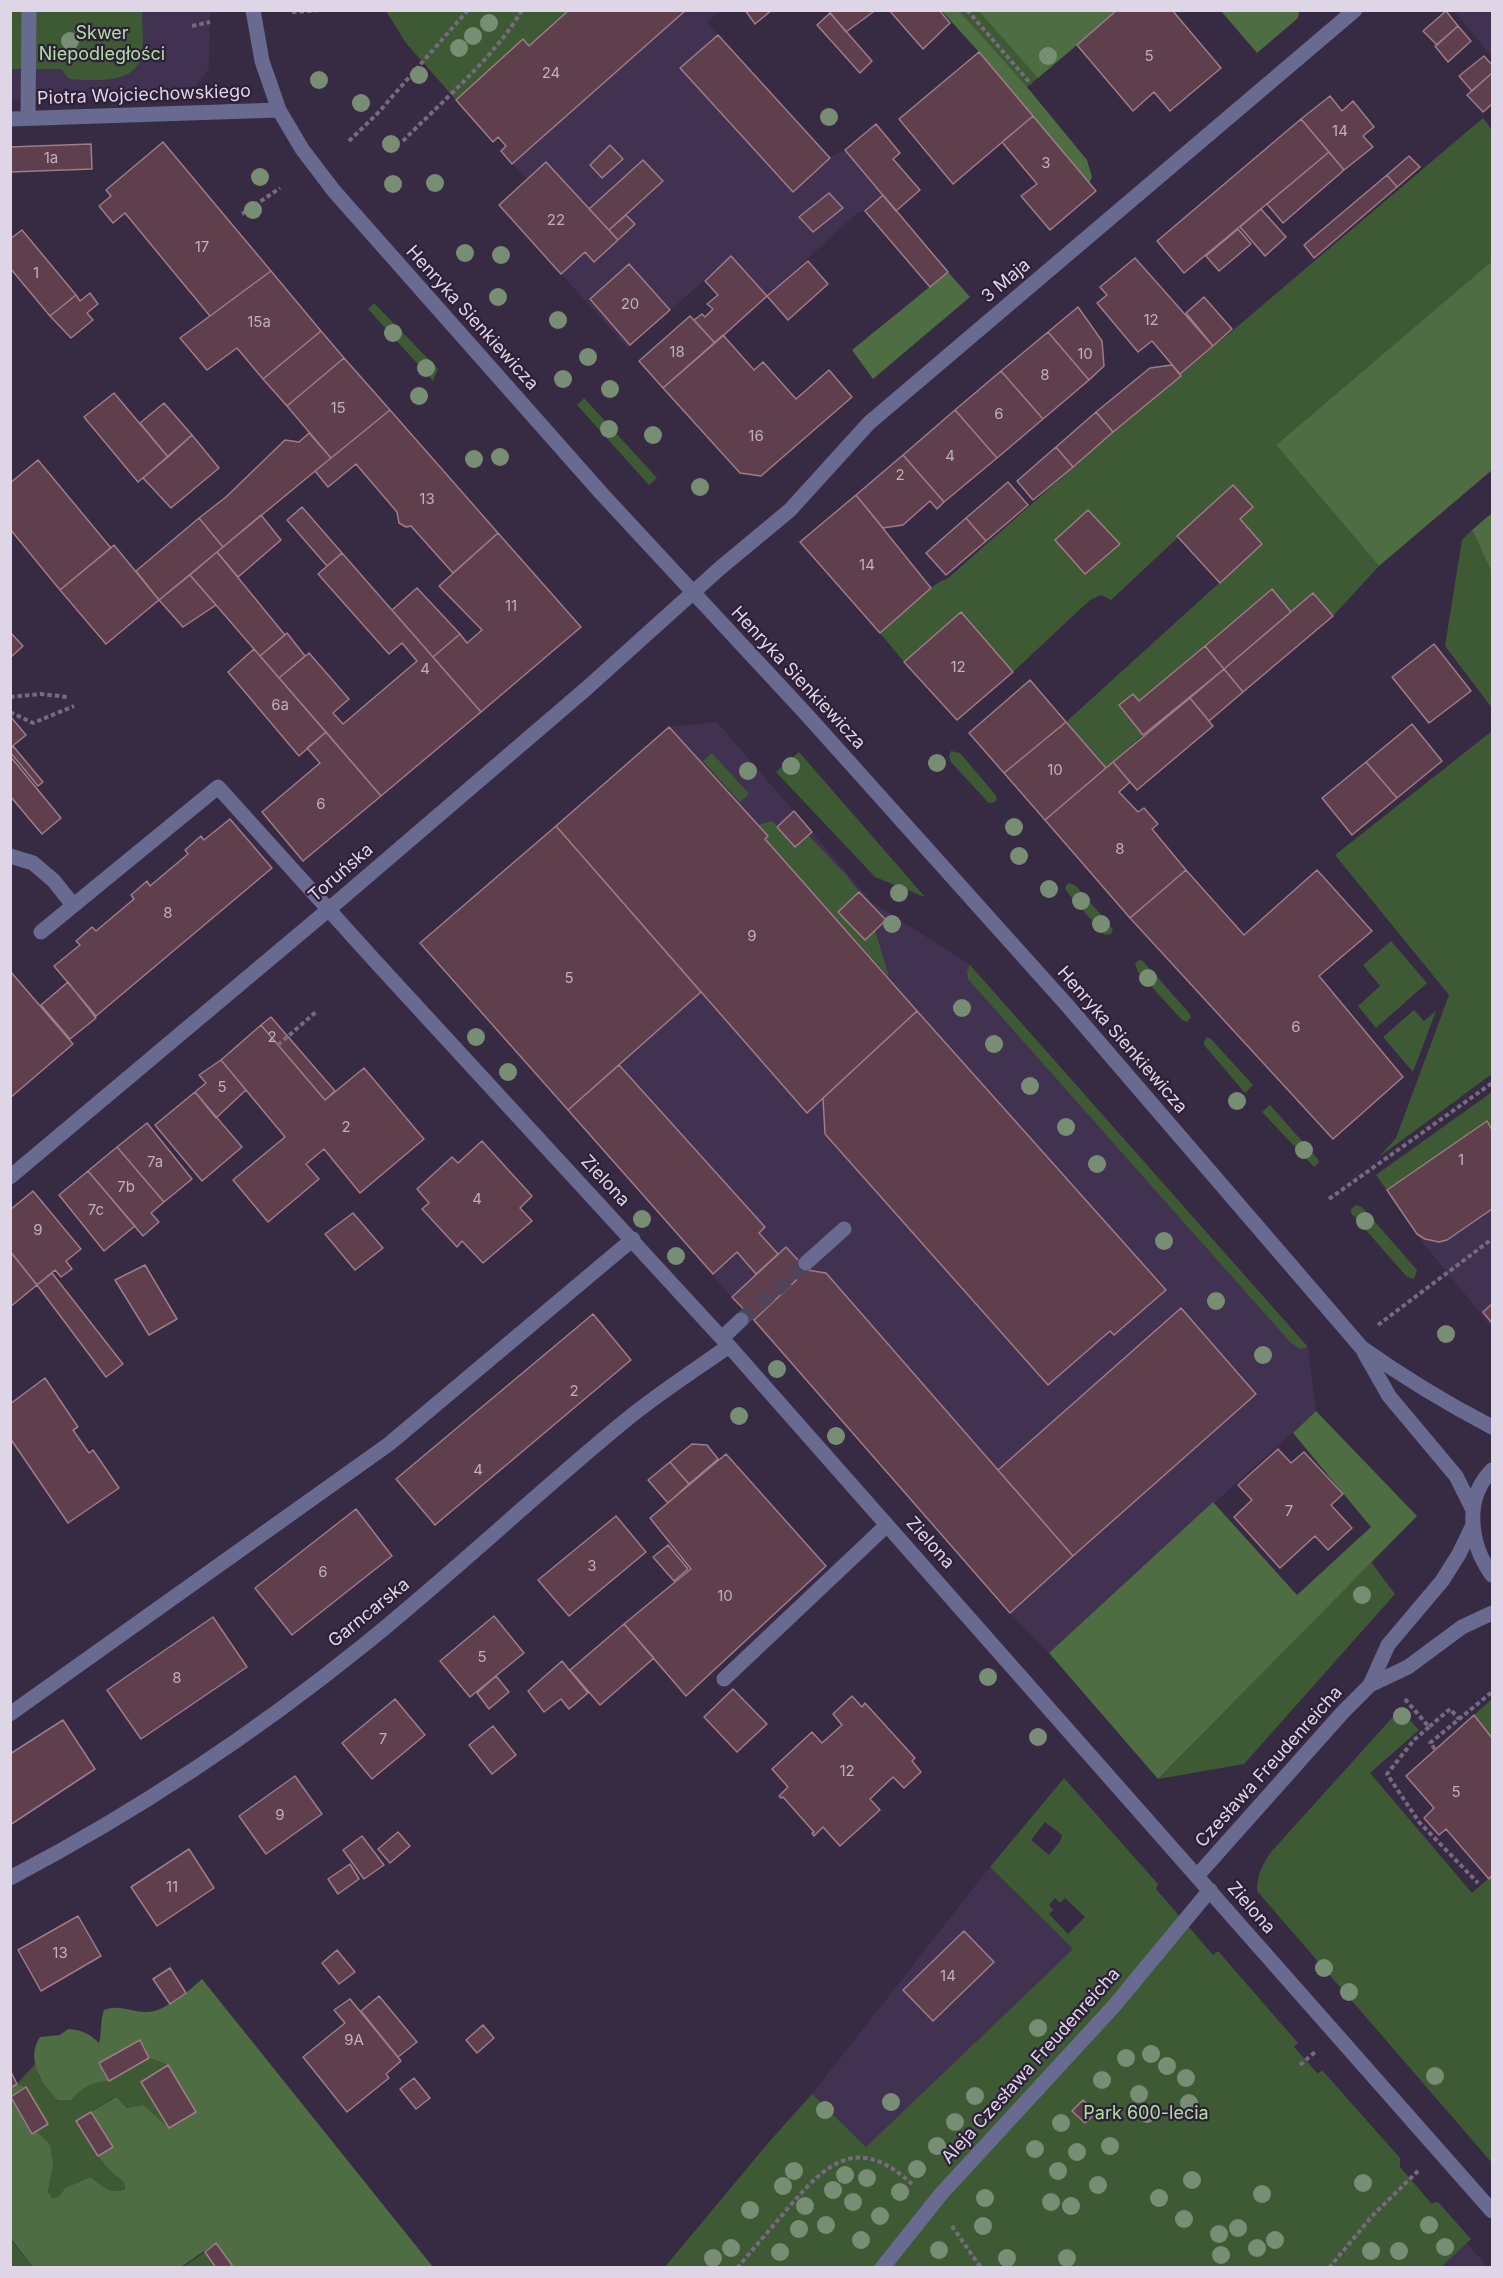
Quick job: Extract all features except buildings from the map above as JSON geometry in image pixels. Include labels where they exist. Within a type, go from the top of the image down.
[{"type":"street","points":[[28,118],[29,10]]},
{"type":"street","name":"Henryka Sienkiewicza","points":[[254,10],[262,61],[279,110],[302,149],[334,191],[602,494],[807,715],[1059,996],[1359,1344],[1389,1396],[1456,1476],[1473,1510]]},
{"type":"street","name":"3 Maja","points":[[694,594],[719,569],[790,510],[869,423],[1355,10]]},
{"type":"street","name":"Piotra Wojciechowskiego","points":[[10,119],[279,110]]},
{"type":"street","name":"Toruńska","points":[[10,1177],[328,910],[694,594]]},
{"type":"street","name":"Zielona","points":[[73,905],[218,787],[328,910],[726,1342],[1492,2211]]},
{"type":"street","points":[[10,856],[33,863],[54,880],[73,905],[41,932]]},
{"type":"street","points":[[806,1263],[844,1229]]},
{"type":"street","points":[[10,1714],[389,1444],[633,1239]]},
{"type":"street","name":"Garncarska","points":[[10,1878],[80,1841],[155,1795],[271,1714],[364,1644],[628,1418],[726,1342],[741,1320]]},
{"type":"street","name":"Henryka Sienkiewicza","points":[[1359,1344],[1413,1384],[1492,1427]]},
{"type":"street","points":[[1492,1470],[1479,1491],[1473,1510],[1472,1527],[1475,1545],[1492,1575]]},
{"type":"street","points":[[724,1679],[887,1525]]},
{"type":"street","name":"Czesława Freudenreicha","points":[[1370,1685],[1388,1645],[1442,1581],[1472,1527]]},
{"type":"street","name":"Czesława Freudenreicha","points":[[1197,1876],[1343,1712],[1370,1685],[1408,1667],[1462,1627],[1492,1613]]},
{"type":"street","name":"Aleja Czesława Freudenreicha","points":[[882,2268],[941,2194],[1114,2006],[1210,1890]]},
{"type":"path","points":[[292,12],[321,10]]},
{"type":"path","points":[[349,141],[377,114],[468,10]]},
{"type":"path","points":[[403,141],[494,49],[511,29],[522,10]]},
{"type":"path","points":[[967,10],[1031,84]]},
{"type":"path","points":[[192,26],[210,22]]},
{"type":"path","points":[[242,214],[280,188]]},
{"type":"path","points":[[10,698],[41,694],[67,697]]},
{"type":"path","points":[[10,712],[33,723],[74,706]]},
{"type":"path","points":[[279,1045],[317,1011]]},
{"type":"path","points":[[1329,1199],[1492,1083]]},
{"type":"path","points":[[1359,1344],[1492,1239]]},
{"type":"path","points":[[1435,1749],[1430,1743],[1492,1692]]},
{"type":"path","points":[[1408,1703],[1429,1727]]},
{"type":"path","points":[[1459,1719],[1450,1709],[1413,1740],[1388,1774],[1419,1822],[1478,1884]]},
{"type":"path","points":[[1300,2065],[1310,2056]]},
{"type":"path","points":[[737,2268],[813,2179],[836,2163],[862,2157],[877,2160],[895,2169],[915,2187]]},
{"type":"path","points":[[1329,2268],[1372,2215],[1414,2175]]},
{"type":"path","points":[[949,2222],[981,2268]]},
{"type":"shaded area","points":[[10,11],[210,11],[209,68],[196,86],[181,93],[11,100]]},
{"type":"shaded area","points":[[569,11],[721,11],[707,22],[718,35],[829,158],[845,150],[883,195],[865,211],[857,213],[767,296],[731,256],[628,348],[499,205],[527,179],[501,151],[506,146],[498,137],[493,142],[456,100],[523,39],[529,46]]},
{"type":"shaded area","points":[[1454,11],[1492,11],[1492,57]]},
{"type":"shaded area","points":[[717,722],[872,902],[970,965],[1308,1347],[1316,1411],[1049,1653],[1010,1613],[420,943],[669,727]]},
{"type":"shaded area","points":[[1492,1092],[1492,1328],[1417,1235],[1376,1175]]},
{"type":"shaded area","points":[[990,1867],[1073,1949],[866,2147],[812,2094]]},
{"type":"shaded area","points":[[1464,2240],[1488,2267],[1432,2268]]},
{"type":"green space","name":"Skwer Niepodległości","points":[[11,11],[142,11],[143,48],[139,64],[123,76],[101,80],[69,79],[61,69],[11,69]]},
{"type":"green space","points":[[386,11],[569,11],[529,46],[523,40],[456,100],[406,43]]},
{"type":"green space","points":[[942,11],[1117,11],[1027,87],[979,52]]},
{"type":"green space","points":[[942,11],[959,11],[1027,87],[1087,160],[1092,177],[1089,183],[979,52]]},
{"type":"green space","points":[[979,11],[1117,11],[1038,78]]},
{"type":"green space","points":[[1221,11],[1299,11],[1298,18],[1257,53]]},
{"type":"green space","points":[[1483,118],[1492,130],[1492,261],[1276,445],[1379,566],[1333,616],[1314,593],[1291,612],[1271,589],[1139,701],[1133,694],[1119,705],[1143,735],[1106,768],[1066,722],[1262,544],[1240,519],[1253,507],[1233,486],[1111,600],[1101,595],[1090,600],[1013,672],[961,613],[904,662],[880,633],[923,594],[947,579],[1113,432]]},
{"type":"green space","points":[[1492,261],[1492,470],[1379,566],[1276,445]]},
{"type":"green space","points":[[948,272],[970,297],[873,379],[852,350]]},
{"type":"green space","points":[[374,303],[438,369],[433,381],[368,309]]},
{"type":"green space","points":[[584,398],[657,478],[649,485],[577,405]]},
{"type":"green space","points":[[1492,513],[1492,573],[1472,530]]},
{"type":"green space","points":[[1472,530],[1492,573],[1492,708],[1445,646],[1462,540]]},
{"type":"green space","points":[[1492,731],[1492,1074],[1379,1157],[1396,1138],[1449,995],[1335,855]]},
{"type":"green space","points":[[951,751],[960,753],[994,793],[997,798],[995,802],[989,803],[951,762],[949,756]]},
{"type":"green space","points":[[799,752],[925,897],[875,877],[776,772]]},
{"type":"green space","points":[[712,753],[749,794],[740,802],[703,761]]},
{"type":"green space","points":[[772,821],[794,847],[808,835],[859,892],[838,913],[865,940],[875,930],[889,977],[765,839],[768,836],[758,825]]},
{"type":"green space","points":[[1068,883],[1075,885],[1109,924],[1113,930],[1111,934],[1105,935],[1067,892],[1065,888]]},
{"type":"green space","points":[[1391,941],[1427,983],[1376,1028],[1358,1006],[1380,986],[1363,965]]},
{"type":"green space","points":[[1139,960],[1143,961],[1190,1014],[1191,1018],[1187,1022],[1182,1020],[1138,972],[1135,964]]},
{"type":"green space","points":[[970,965],[1308,1347],[1300,1349],[1290,1342],[968,979],[967,971]]},
{"type":"green space","points":[[1414,1010],[1424,1021],[1436,1011],[1413,1072],[1383,1037]]},
{"type":"green space","points":[[1207,1037],[1253,1085],[1245,1093],[1204,1045]]},
{"type":"green space","points":[[1492,1092],[1492,1130],[1486,1121],[1387,1190],[1376,1175]]},
{"type":"green space","points":[[1270,1105],[1318,1159],[1319,1162],[1314,1167],[1262,1112]]},
{"type":"green space","points":[[1356,1205],[1362,1207],[1417,1270],[1414,1279],[1407,1277],[1351,1213],[1351,1209]]},
{"type":"green space","points":[[1316,1411],[1417,1516],[1158,1779],[1049,1653],[1213,1502],[1297,1595],[1371,1527],[1293,1433]]},
{"type":"green space","points":[[1371,1562],[1395,1594],[1244,1764],[1158,1779]]},
{"type":"green space","points":[[1492,1699],[1492,1738],[1474,1715]]},
{"type":"green space","points":[[1400,1709],[1419,1730],[1370,1773],[1472,1893],[1492,1875],[1492,2163],[1257,1891],[1261,1870],[1271,1852]]},
{"type":"green space","name":"Park 600-lecia","points":[[1064,1778],[1158,1884],[1156,1889],[1213,1955],[1218,1951],[1298,2043],[1294,2047],[1318,2074],[1322,2070],[1400,2158],[1400,2167],[1431,2203],[1438,2202],[1471,2239],[1440,2268],[664,2268],[812,2094],[866,2147],[1073,1949],[990,1867]],"holes":[[[1045,1822],[1062,1835],[1061,1840],[1049,1855],[1031,1840]],[[1055,1898],[1060,1903],[1065,1898],[1085,1917],[1068,1934],[1049,1914],[1053,1910],[1049,1905]]]},
{"type":"green space","points":[[202,1979],[433,2267],[229,2267],[232,2265],[216,2243],[181,2267],[33,2267],[11,2239],[11,2097],[36,2131],[50,2145],[53,2164],[48,2192],[53,2198],[59,2196],[65,2188],[90,2177],[110,2190],[125,2189],[124,2182],[111,2172],[98,2156],[113,2147],[91,2112],[116,2097],[127,2108],[143,2105],[169,2128],[196,2112],[168,2065],[149,2058],[139,2041],[99,2063],[109,2081],[88,2086],[71,2100],[58,2100],[46,2087],[37,2071],[34,2054],[36,2045],[40,2037],[60,2035],[68,2029],[85,2033],[99,2043],[104,2010],[115,2008],[146,2012],[160,2009],[176,2000]]},
{"type":"green space","points":[[149,2058],[168,2065],[141,2082],[169,2128],[143,2106],[127,2108],[115,2097],[76,2121],[111,2172],[124,2182],[125,2189],[110,2190],[90,2177],[65,2188],[59,2196],[53,2198],[48,2192],[50,2168],[47,2151],[36,2131],[48,2124],[26,2087],[17,2084],[36,2063],[39,2077],[70,2100],[82,2088],[93,2082],[109,2081]]},
{"type":"green space","points":[[17,2084],[26,2087],[11,2097],[11,2088]]},
{"type":"green space","points":[[10,2239],[33,2267],[11,2267]]},
{"type":"green space","points":[[205,2252],[216,2267],[181,2268]]},
{"type":"tunnel","points":[[741,1320],[806,1263]]}]
